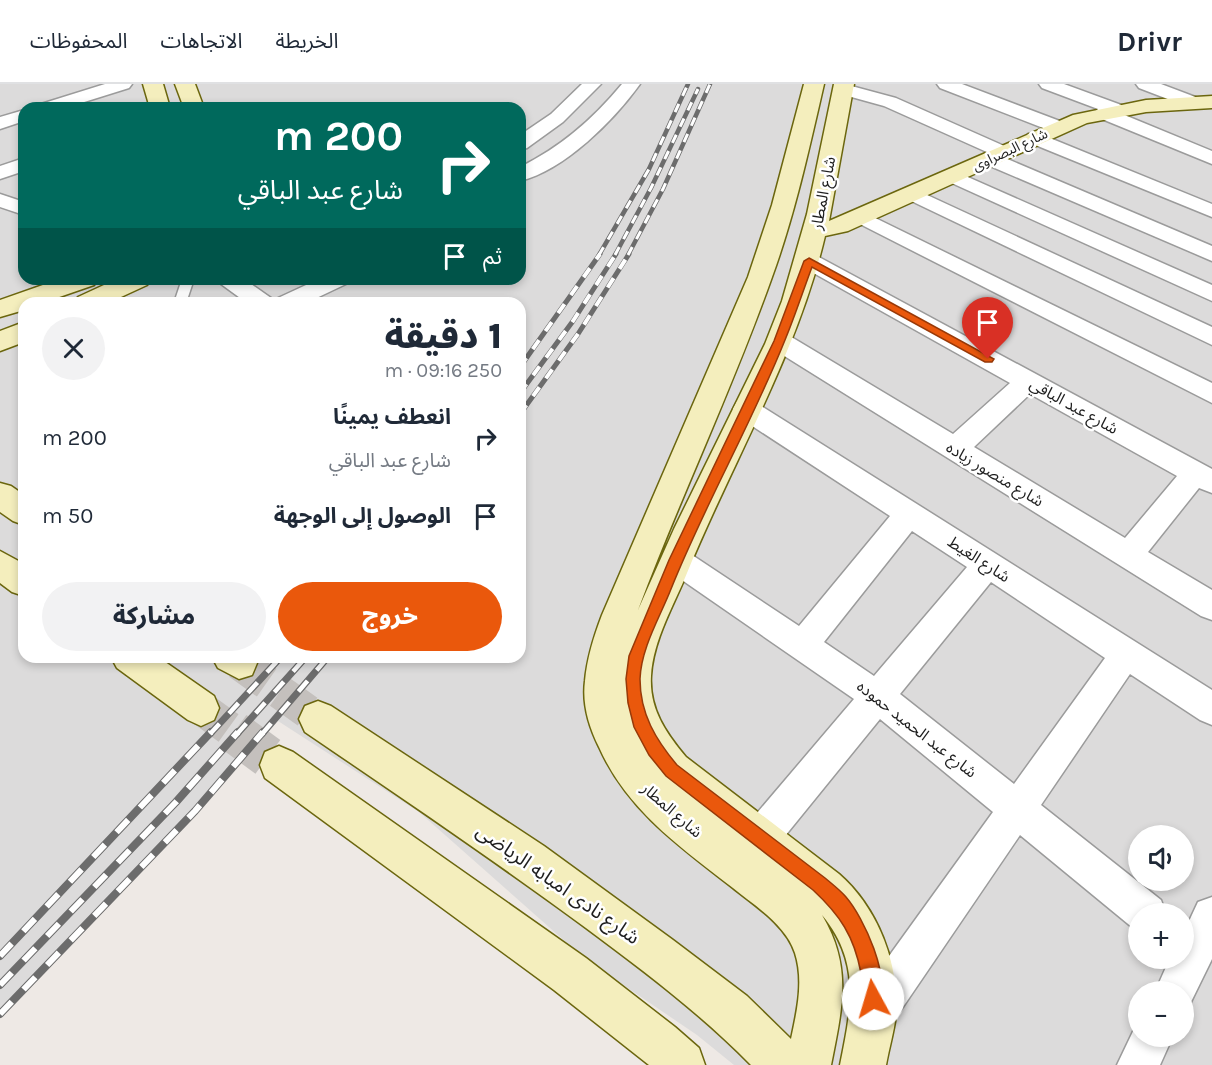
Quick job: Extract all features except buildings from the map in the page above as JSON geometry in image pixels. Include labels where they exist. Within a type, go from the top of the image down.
[{"type":"street","points":[[66,102],[123,84]]},
{"type":"street","points":[[153,84],[158,102]]},
{"type":"street","points":[[185,84],[192,102]]},
{"type":"street","points":[[526,140],[557,118],[592,84]]},
{"type":"street","points":[[526,172],[547,163],[586,134],[613,107],[631,84]]},
{"type":"street","points":[[946,84],[1058,127]]},
{"type":"street","points":[[1048,84],[1212,158]]},
{"type":"street","points":[[1145,84],[1207,102]]},
{"type":"street","points":[[834,86],[890,102],[997,156],[1212,254]]},
{"type":"street","name":"شارع المطار","points":[[808,1065],[822,992],[820,966],[813,941],[800,918],[783,900],[652,797],[633,775],[618,752],[609,727],[603,702],[603,685],[606,653],[760,276],[787,191],[834,86]]},
{"type":"street","name":"شارع المطار","points":[[834,86],[823,196],[813,246],[780,341],[676,560],[636,656],[633,679],[637,711],[642,727],[654,750],[672,771],[819,884],[839,903],[855,926],[866,954],[873,1014],[863,1065]]},
{"type":"street","name":"شارع البصراوى","points":[[813,246],[840,226],[1058,127],[1110,111],[1207,102]]},
{"type":"street","points":[[0,123],[18,117]]},
{"type":"street","points":[[1035,138],[1212,211]]},
{"type":"street","points":[[0,173],[18,166]]},
{"type":"street","points":[[952,176],[1212,294]]},
{"type":"street","points":[[787,191],[823,196]]},
{"type":"street","points":[[912,194],[1212,337]]},
{"type":"street","points":[[0,200],[18,207]]},
{"type":"street","points":[[861,217],[1212,394]]},
{"type":"street","name":"شارع عبد الباقي","points":[[813,246],[1029,381],[1204,477]]},
{"type":"street","points":[[34,297],[68,285]]},
{"type":"street","points":[[100,297],[125,285]]},
{"type":"street","points":[[237,285],[254,297]]},
{"type":"street","points":[[299,297],[325,285]]},
{"type":"street","points":[[0,309],[18,303]]},
{"type":"street","points":[[0,342],[18,334]]},
{"type":"street","name":"شارع منصور زياده","points":[[780,341],[1212,606]]},
{"type":"street","points":[[954,449],[1029,381]]},
{"type":"street","name":"شارع الغيط","points":[[746,409],[1212,709]]},
{"type":"street","points":[[1128,555],[1204,477]]},
{"type":"street","points":[[0,495],[18,508]]},
{"type":"street","points":[[803,645],[909,513]]},
{"type":"street","name":"شارع عبد الحميد حموده","points":[[676,560],[878,696],[1134,903]]},
{"type":"street","points":[[0,565],[18,578]]},
{"type":"street","points":[[759,839],[987,565]]},
{"type":"street","points":[[873,1014],[1126,654]]},
{"type":"street","points":[[137,663],[201,708]]},
{"type":"street","name":"شارع نادى امبابه الرياضى","points":[[318,719],[529,861],[658,955],[731,1012],[784,1065]]},
{"type":"street","points":[[279,765],[570,974],[659,1043],[682,1065]]},
{"type":"street","points":[[1181,981],[1197,953],[1212,916]]},
{"type":"street","points":[[1138,1065],[1147,1047]]},
{"type":"shaded area","points":[[0,84],[1212,84],[1212,1065],[734,1065],[697,1035],[585,959],[419,812],[278,721],[102,913],[0,1018]]},
{"type":"tunnel","points":[[239,663],[318,719]]},
{"type":"tunnel","points":[[201,708],[237,734]]},
{"type":"tunnel","points":[[234,732],[279,765]]},
{"type":"railway","points":[[599,255],[649,169],[688,84]]},
{"type":"railway","points":[[628,255],[663,189],[710,84]]},
{"type":"railway","points":[[615,255],[651,188],[698,89]]},
{"type":"railway","points":[[526,359],[600,254]]},
{"type":"railway","points":[[526,385],[573,321],[616,254]]},
{"type":"railway","points":[[526,406],[578,334],[629,254]]},
{"type":"railway","points":[[210,734],[275,663]]},
{"type":"railway","points":[[237,734],[301,663]]},
{"type":"railway","points":[[262,734],[323,663]]},
{"type":"railway","points":[[0,956],[211,732]]},
{"type":"railway","points":[[0,985],[176,802],[238,732]]},
{"type":"railway","points":[[0,1014],[195,811],[263,732]]},
{"type":"route","points":[[873,999],[866,954],[855,926],[839,903],[819,884],[672,771],[654,750],[642,727],[635,703],[633,679],[636,656],[676,560],[780,341],[809,261],[988,359]]}]
